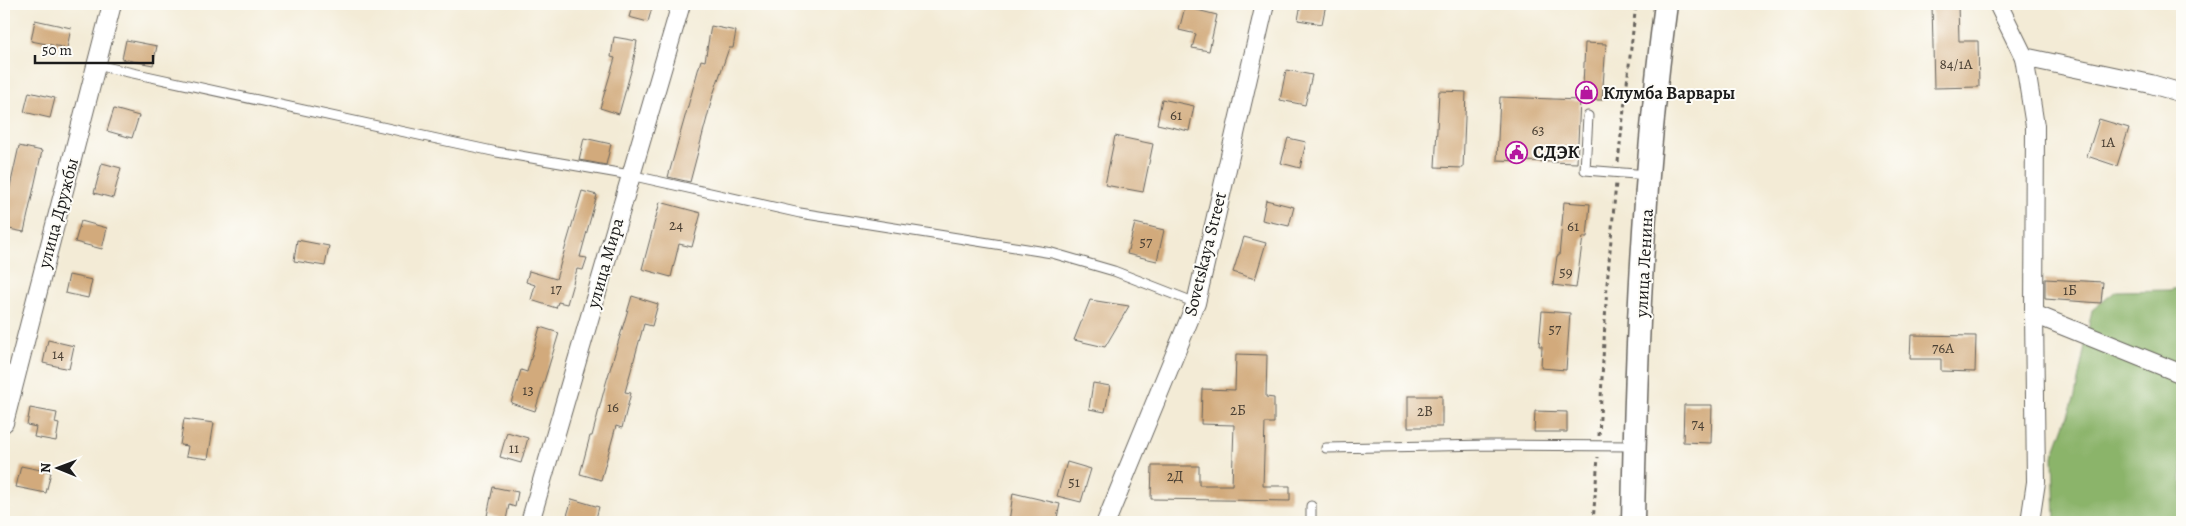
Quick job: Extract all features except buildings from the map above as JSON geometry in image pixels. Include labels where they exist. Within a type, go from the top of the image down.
[{"type":"street","name":"улица Дружбы","points":[[4,423],[112,4]]},
{"type":"street","name":"улица Мира","points":[[530,522],[630,175],[682,4]]},
{"type":"street","name":"Sovetskaya Street","points":[[1106,522],[1196,303],[1264,4]]},
{"type":"street","name":"улица Ленина","points":[[1633,522],[1635,446],[1649,175],[1666,4]]},
{"type":"street","points":[[1998,4],[2024,57],[2035,126],[2034,314],[2036,482],[2030,522]]},
{"type":"street","points":[[2024,57],[2151,84],[2182,93]]},
{"type":"street","points":[[2034,314],[2182,374]]},
{"type":"lane","points":[[96,65],[496,152],[630,175],[800,213],[1052,253],[1114,271],[1196,303]]},
{"type":"lane","points":[[1588,116],[1585,170],[1649,175]]},
{"type":"lane","points":[[1326,448],[1490,445],[1635,446]]},
{"type":"lane","points":[[1311,506],[1311,522]]},
{"type":"path","points":[[1593,522],[1607,284],[1618,146],[1626,101],[1636,4]]},
{"type":"green space","points":[[2182,287],[2182,522],[2055,522],[2053,456],[2075,396],[2092,310],[2116,291],[2169,290]]},
{"type":"place","name":"Клумба Варвары","points":[[1587,93]]},
{"type":"place","name":"СДЭК","points":[[1517,152]]}]
